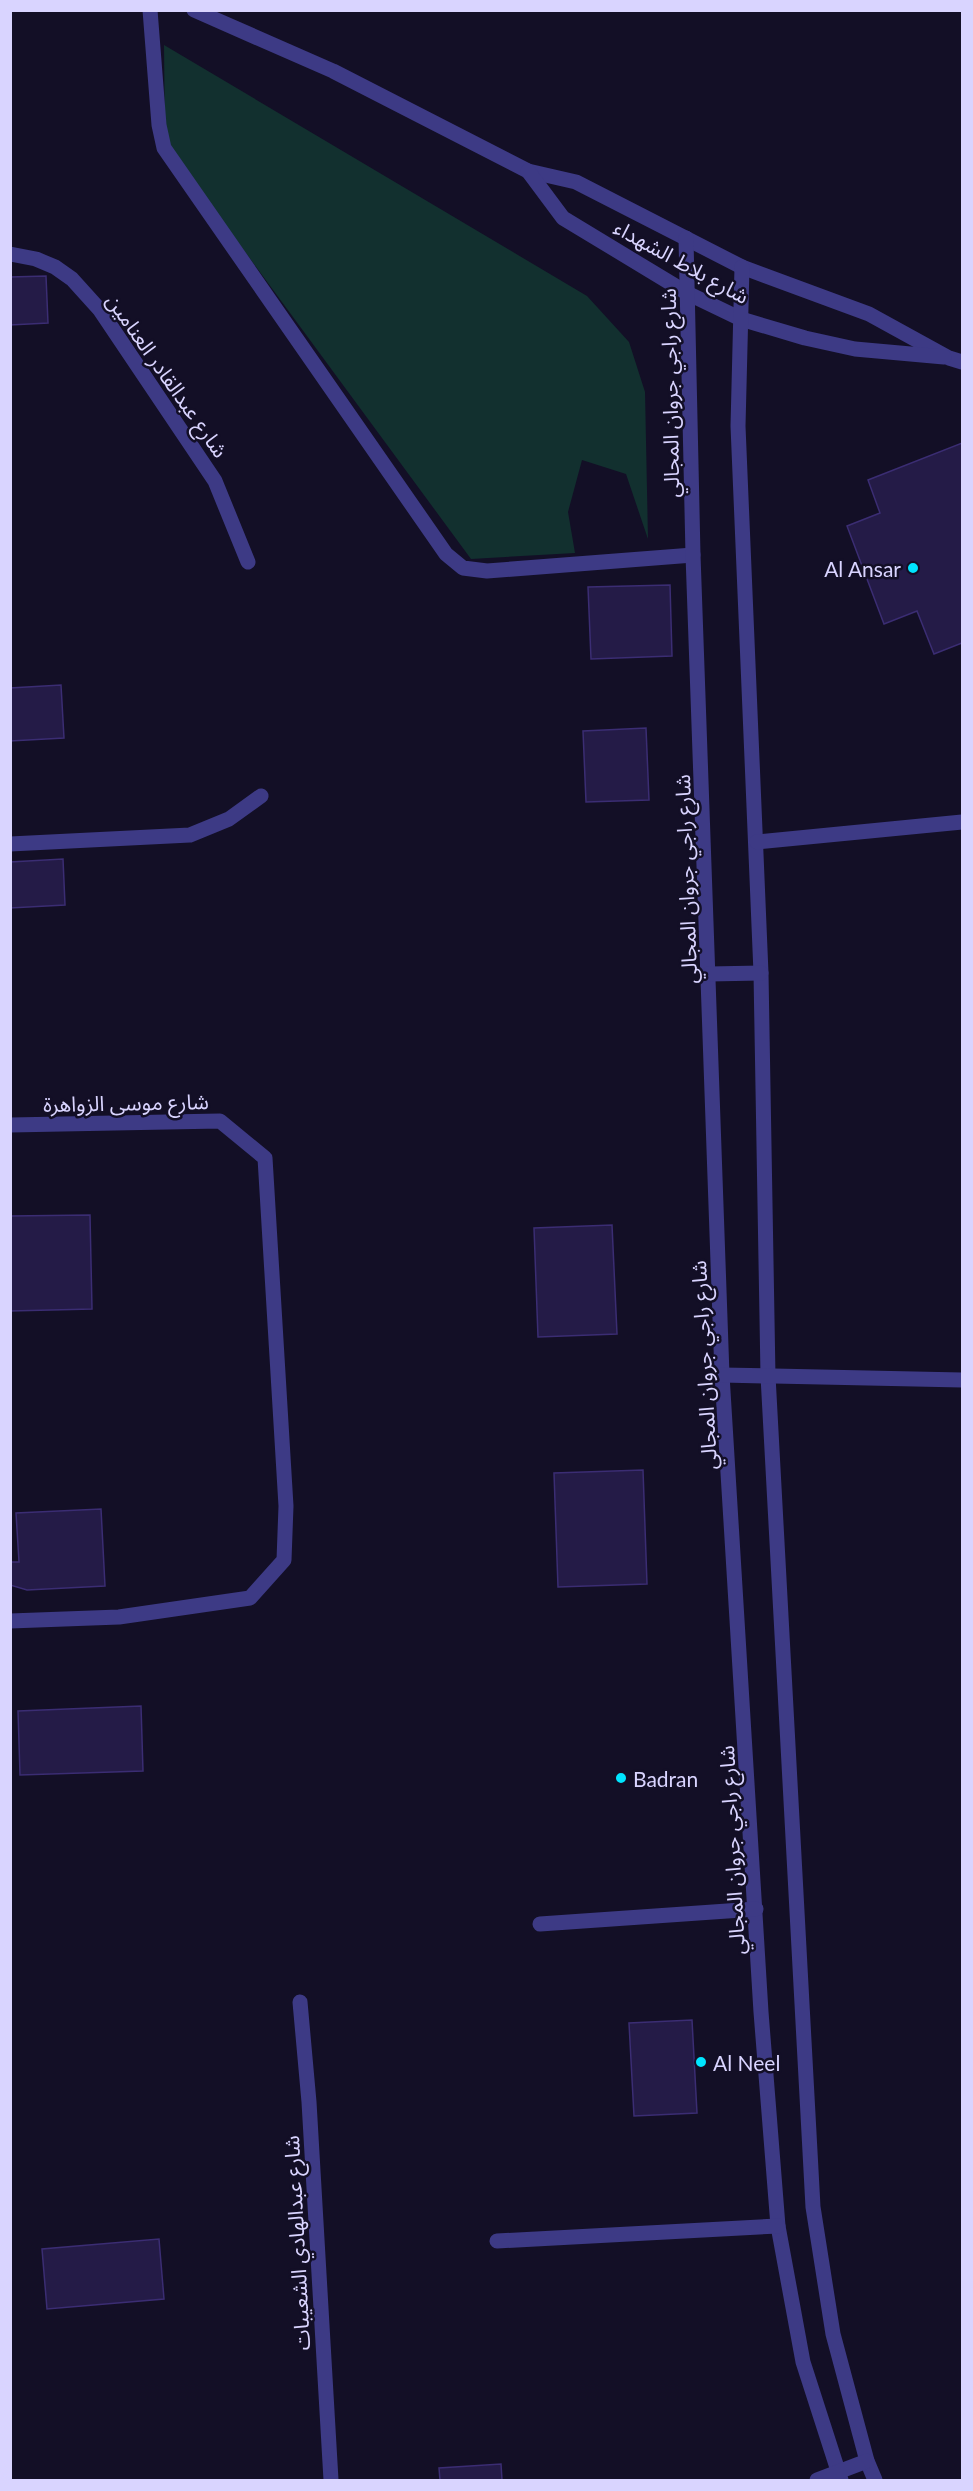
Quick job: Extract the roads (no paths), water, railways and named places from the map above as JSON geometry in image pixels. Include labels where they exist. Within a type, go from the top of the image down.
[{"type":"street","points":[[150,10],[159,124],[164,148],[446,554],[463,568],[487,571],[693,555]]},
{"type":"street","name":"شارع بلاط الشهداء","points":[[194,10],[333,71],[528,171],[576,182],[742,267],[869,314],[956,360]]},
{"type":"street","name":"شارع بلاط الشهداء","points":[[528,171],[563,218],[687,292],[741,319],[805,338],[855,349],[956,360]]},
{"type":"street","name":"شارع راجي جروان المجالي","points":[[686,238],[693,555],[710,974],[722,1375],[761,2012],[778,2226],[803,2362],[839,2476]]},
{"type":"street","name":"شارع عبدالقادر العنامين","points":[[10,254],[36,259],[55,267],[72,279],[100,310],[215,481],[248,561]]},
{"type":"street","points":[[742,267],[738,426],[757,842],[768,1376],[813,2207],[833,2334],[867,2461],[875,2481]]},
{"type":"street","points":[[10,844],[190,835],[229,819],[261,796]]},
{"type":"street","points":[[757,842],[963,822]]},
{"type":"street","points":[[710,974],[761,973]]},
{"type":"street","name":"شارع موسى الزواهرة","points":[[10,1125],[220,1121],[265,1158],[286,1506],[284,1560],[250,1598],[118,1617],[10,1621]]},
{"type":"street","points":[[722,1375],[963,1380]]},
{"type":"street","points":[[540,1924],[756,1910]]},
{"type":"street","name":"شارع عبدالهادي الشعيبات","points":[[300,2002],[309,2102],[331,2481]]},
{"type":"street","points":[[497,2241],[778,2226]]},
{"type":"street","points":[[817,2481],[839,2476],[867,2461]]},
{"type":"place","name":"Al Ansar","points":[[913,568]]},
{"type":"place","name":"Badran","points":[[621,1778]]},
{"type":"place","name":"Al Neel","points":[[701,2062]]}]
